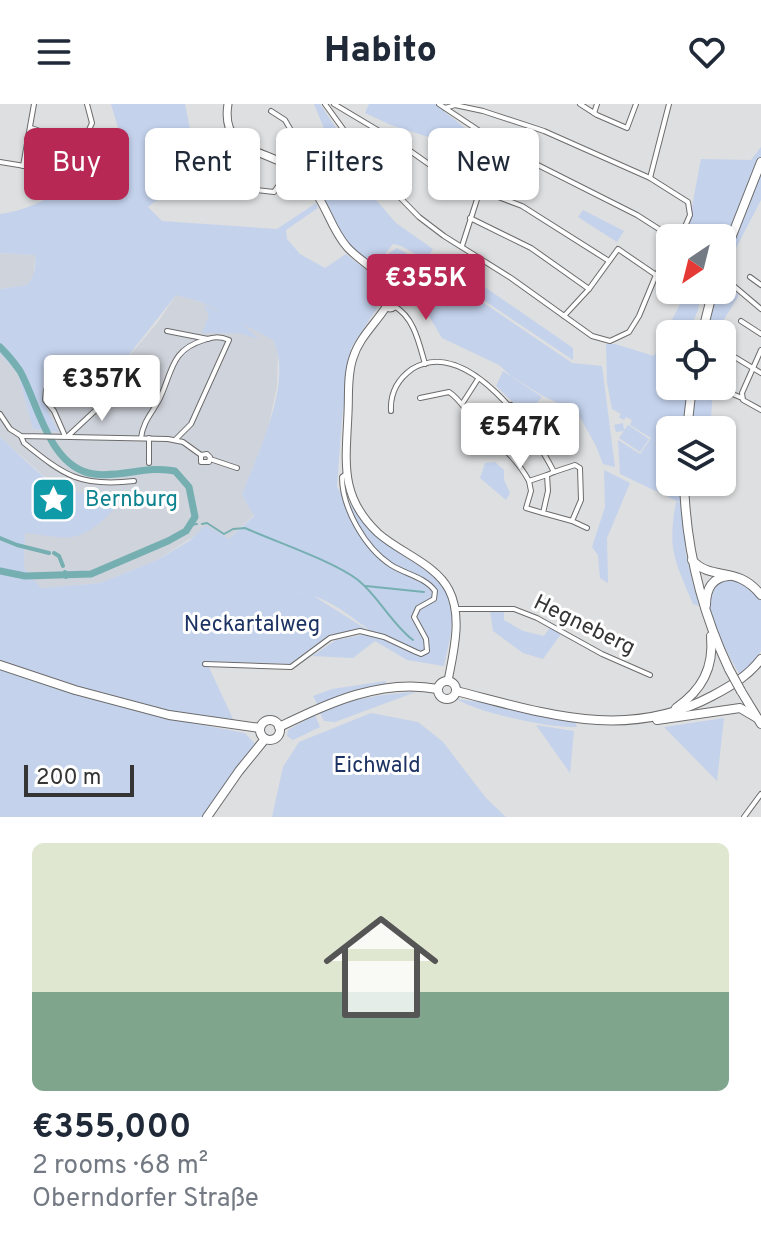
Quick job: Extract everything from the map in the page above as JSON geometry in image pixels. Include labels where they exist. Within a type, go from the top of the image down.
[{"type":"main road","points":[[735,224],[761,162]]},
{"type":"main road","points":[[685,496],[692,559],[705,609],[729,669],[759,721]]},
{"type":"main road","points":[[692,559],[702,569],[748,582],[761,595]]},
{"type":"main road","points":[[705,609],[711,584],[724,576],[735,576]]},
{"type":"main road","points":[[669,713],[696,693],[705,679],[712,647],[711,627]]},
{"type":"main road","points":[[640,719],[669,713],[721,691],[746,675],[761,659]]},
{"type":"main road","points":[[0,665],[75,690],[169,715],[260,728]]},
{"type":"main road","points":[[448,681],[456,691],[446,699],[439,695],[438,689],[441,683],[448,681]]},
{"type":"main road","points":[[279,727],[358,693],[402,687],[438,689]]},
{"type":"main road","points":[[456,691],[586,721],[666,720],[740,708],[759,721]]},
{"type":"main road","points":[[265,739],[260,734],[260,728],[269,720],[279,727]]},
{"type":"main road","points":[[207,817],[265,739],[277,738],[279,727]]},
{"type":"street","points":[[30,128],[34,104]]},
{"type":"street","points":[[87,104],[92,123],[90,128]]},
{"type":"street","points":[[228,104],[228,126],[244,147],[276,161]]},
{"type":"street","points":[[325,104],[346,136],[395,194],[436,231],[462,246],[564,316],[603,341],[623,337],[634,325],[656,275],[618,249],[589,289],[564,316]]},
{"type":"street","points":[[334,104],[428,164]]},
{"type":"street","points":[[439,104],[508,150],[656,227]]},
{"type":"street","points":[[580,104],[627,128],[636,104]]},
{"type":"street","points":[[594,113],[597,104]]},
{"type":"street","points":[[650,178],[669,104]]},
{"type":"street","points":[[445,108],[455,105],[518,121],[650,178],[688,202],[690,215],[686,224]]},
{"type":"street","points":[[271,111],[285,120],[290,128]]},
{"type":"street","points":[[0,162],[23,166],[24,161]]},
{"type":"street","points":[[321,200],[345,245],[377,271],[386,283],[389,298],[394,300],[363,338],[353,359],[346,474],[351,497],[361,514],[387,540],[440,578],[450,592],[455,609],[448,681]]},
{"type":"street","points":[[462,246],[476,200]]},
{"type":"street","points":[[504,200],[522,206],[609,261]]},
{"type":"street","points":[[470,218],[531,248],[589,289]]},
{"type":"street","points":[[750,277],[761,285]]},
{"type":"street","points":[[736,288],[761,309]]},
{"type":"street","points":[[390,306],[405,314],[413,327],[425,364]]},
{"type":"street","points":[[741,321],[761,334]]},
{"type":"street","points":[[167,331],[208,339]]},
{"type":"street","points":[[141,438],[145,420],[158,402],[180,351],[208,339],[217,337],[229,340],[191,424],[175,440]]},
{"type":"street","points":[[742,398],[743,387],[761,350]]},
{"type":"street","points":[[736,358],[761,373]]},
{"type":"street","points":[[391,411],[393,392],[404,375],[425,364],[450,364],[478,379],[511,405],[536,438],[554,472]]},
{"type":"street","points":[[462,404],[478,379]]},
{"type":"street","points":[[46,390],[45,400],[54,411],[65,436]]},
{"type":"street","points":[[420,398],[449,392],[458,398],[484,430],[511,453],[529,481],[531,491],[526,508],[587,528]]},
{"type":"street","points":[[65,436],[114,393]]},
{"type":"street","points":[[736,395],[761,410]]},
{"type":"street","points":[[484,430],[511,405]]},
{"type":"street","points":[[543,413],[553,428]]},
{"type":"street","points":[[0,414],[10,429],[21,436],[175,440],[201,455],[202,463],[210,459],[237,468]]},
{"type":"street","points":[[511,453],[565,422]]},
{"type":"street","points":[[21,436],[24,443],[68,476],[95,483],[134,481]]},
{"type":"street","points":[[149,438],[149,463]]},
{"type":"street","points":[[529,481],[575,465],[580,468],[581,500],[572,521]]},
{"type":"street","points":[[205,664],[291,667],[330,638],[360,631],[384,637],[421,654],[427,651],[426,639],[414,617],[418,608],[434,599],[435,591],[427,583],[389,564],[366,539],[343,492],[342,477],[346,474]]},
{"type":"street","points":[[543,513],[548,491],[547,475]]},
{"type":"street","name":"Hegneberg","points":[[455,609],[514,609],[650,675]]},
{"type":"street","points":[[744,817],[761,794]]},
{"type":"shaded area","points":[[0,253],[35,255],[34,277],[28,285],[0,289]]},
{"type":"shaded area","points":[[176,295],[201,302],[239,320],[273,340],[278,351],[277,386],[268,429],[242,495],[254,515],[229,539],[208,527],[157,560],[100,583],[41,588],[24,568],[25,533],[123,493],[98,496],[79,494],[54,485],[0,437],[0,353],[18,374],[33,429],[57,432],[42,401],[74,381],[118,369],[158,322]]},
{"type":"green space","name":"Neckartalweg","points":[[111,104],[185,104],[190,128],[145,128],[145,200],[158,200],[148,207],[162,221],[277,229],[316,203],[318,208],[286,230],[287,239],[300,254],[325,268],[346,254],[371,274],[381,292],[377,308],[351,348],[337,487],[376,534],[428,572],[449,597],[451,632],[444,666],[407,660],[375,641],[353,658],[312,656],[336,640],[366,634],[368,629],[334,605],[314,596],[366,629],[329,635],[290,664],[206,661],[233,719],[145,706],[0,662],[0,437],[42,475],[67,490],[101,495],[124,493],[98,524],[77,536],[25,533],[24,568],[41,588],[100,583],[157,560],[189,541],[203,527],[207,526],[229,539],[254,516],[242,495],[271,418],[279,376],[273,340],[201,302],[176,295],[118,369],[74,381],[43,401],[58,432],[33,429],[18,374],[0,353],[0,289],[27,285],[33,275],[35,255],[0,253],[0,214],[42,201],[129,200],[129,128],[118,128]]},
{"type":"green space","points":[[314,104],[320,104],[336,128],[324,128]]},
{"type":"green space","points":[[369,104],[435,104],[465,128],[428,128],[428,137],[412,132],[412,128],[400,128],[365,113]]},
{"type":"green space","points":[[761,147],[761,200],[736,248],[736,224],[689,224],[701,159],[751,160]]},
{"type":"green space","points":[[319,200],[376,200],[396,223],[433,249],[427,258],[393,244],[385,254],[385,272],[358,254],[343,238]]},
{"type":"green space","points":[[583,210],[624,231],[617,242],[578,217]]},
{"type":"green space","points":[[397,248],[428,265],[572,363],[602,366],[615,467],[603,464],[577,412],[543,396],[499,365],[442,338],[427,313],[415,305],[405,305],[388,273],[389,253]]},
{"type":"green space","points":[[463,272],[573,348],[573,360],[455,281]]},
{"type":"green space","points":[[680,304],[699,304],[694,320],[672,320]]},
{"type":"green space","points":[[713,304],[733,304],[724,320],[709,320]]},
{"type":"green space","points":[[203,305],[239,321],[259,339],[238,333],[202,333],[209,315]]},
{"type":"green space","points":[[606,344],[654,356],[656,352],[656,400],[687,400],[686,416],[656,416],[656,491],[620,474],[618,440],[640,454],[651,438],[630,425],[632,420],[626,417],[624,420],[612,409],[607,382]]},
{"type":"green space","points":[[503,371],[542,397],[526,415],[496,386]]},
{"type":"green space","points":[[693,400],[712,400],[711,416],[692,416]]},
{"type":"green space","points":[[623,423],[624,430],[628,425],[649,439],[640,452],[619,438],[624,431],[616,432],[614,425]]},
{"type":"green space","points":[[495,462],[504,470],[504,480],[510,493],[506,500],[480,478],[485,463]]},
{"type":"green space","points":[[604,470],[630,483],[607,538],[608,583],[600,578],[598,555],[592,547],[605,507]]},
{"type":"green space","points":[[666,496],[682,496],[686,555],[699,606],[693,604],[674,555],[673,519],[676,502],[681,503]]},
{"type":"green space","points":[[724,578],[735,578],[755,591],[761,600],[761,651],[740,675],[710,610],[710,592]]},
{"type":"green space","points":[[504,610],[504,620],[523,631],[544,636],[550,627],[561,634],[543,659],[523,653],[493,631],[490,611]]},
{"type":"green space","points":[[0,668],[98,699],[181,721],[245,733],[256,745],[202,817],[0,817]]},
{"type":"green space","points":[[386,681],[386,684],[349,692],[322,703],[317,704],[313,696],[332,689]]},
{"type":"green space","points":[[416,692],[335,722],[324,721],[320,713],[367,698]]},
{"type":"green space","points":[[457,699],[575,722],[577,727],[514,719]]},
{"type":"green space","name":"Eichwald","points":[[371,713],[418,722],[443,742],[486,798],[506,817],[272,817],[283,767],[299,742]]},
{"type":"green space","points":[[315,715],[320,727],[293,740],[287,736],[288,730]]},
{"type":"green space","points":[[724,718],[717,781],[664,727]]},
{"type":"green space","points":[[536,725],[574,731],[570,773]]},
{"type":"waterway","points":[[0,347],[20,371],[47,432],[66,460],[94,474],[175,471],[189,487],[195,517],[186,531],[168,541],[91,574],[25,576],[0,571]]},
{"type":"waterway","points":[[202,524],[207,523],[224,534],[245,528],[347,573],[365,587],[413,640]]},
{"type":"waterway","points":[[191,525],[197,524]]},
{"type":"waterway","points":[[0,538],[49,553]]},
{"type":"waterway","points":[[54,553],[59,556],[63,566]]},
{"type":"waterway","points":[[65,572],[66,577]]},
{"type":"waterway","points":[[366,586],[424,592]]},
{"type":"place","name":"Bernburg","points":[[54,500]]}]
